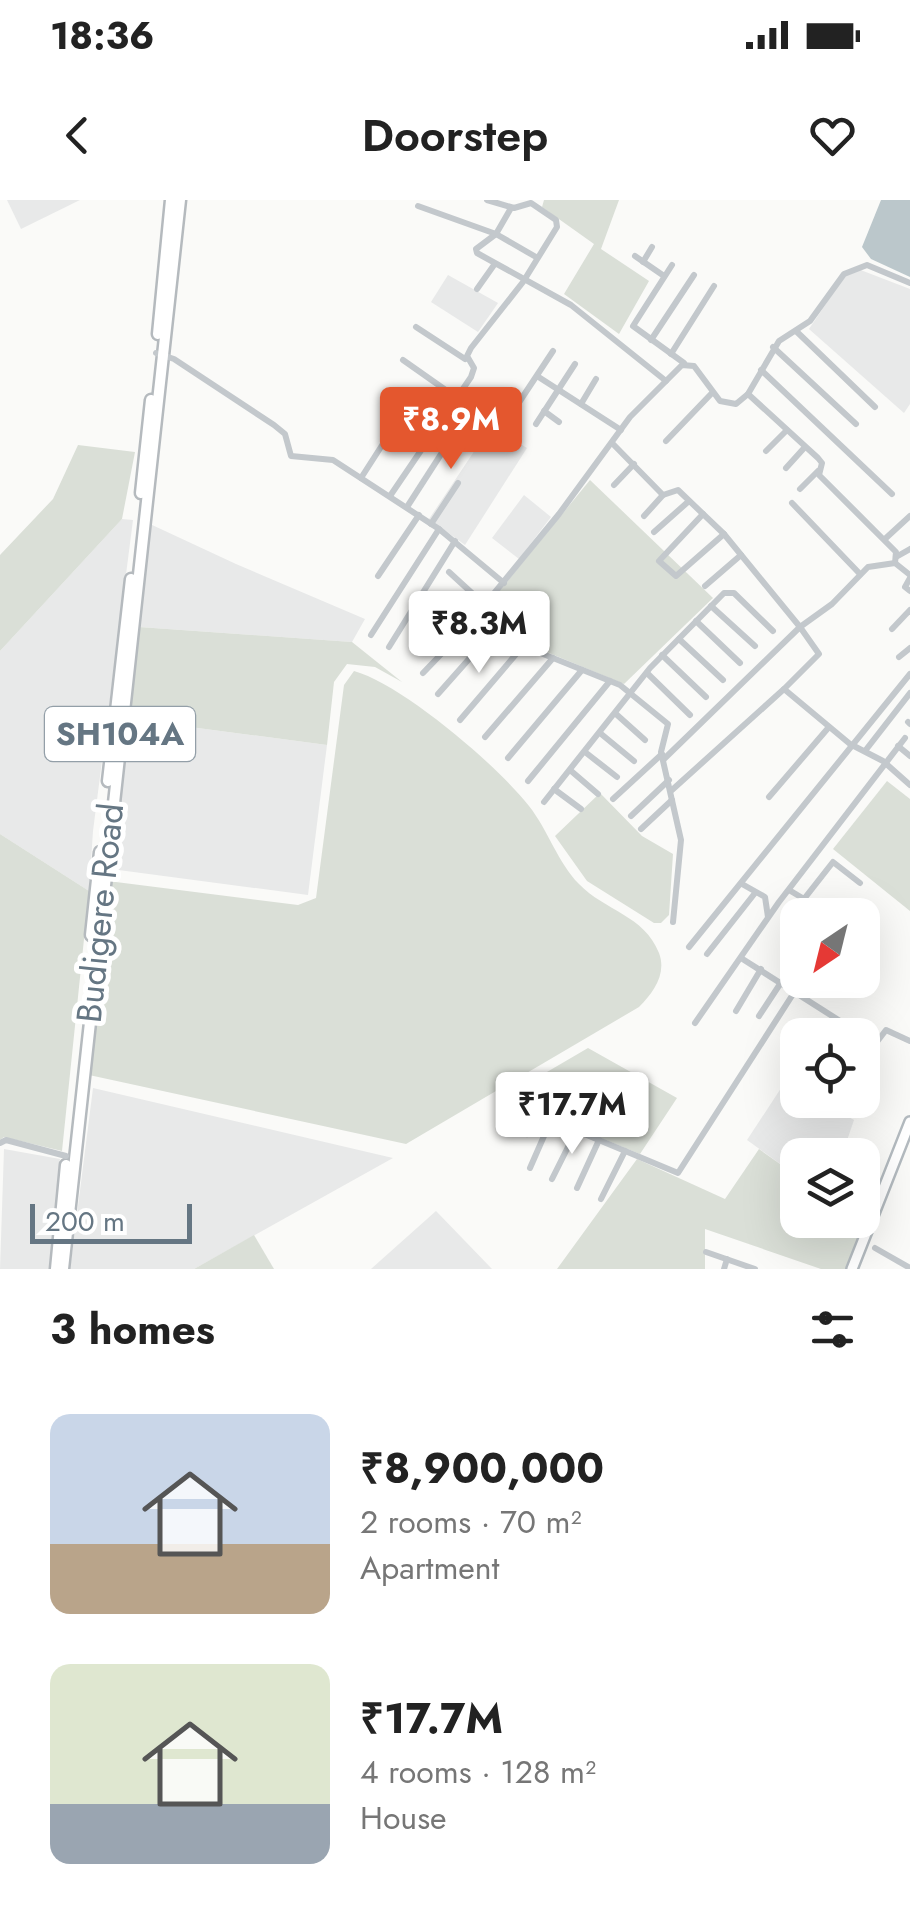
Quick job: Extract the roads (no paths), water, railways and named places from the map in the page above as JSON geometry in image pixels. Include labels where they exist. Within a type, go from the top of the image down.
[{"type":"main road","name":"Budigere Road","points":[[60,1269],[159,354],[171,200]]},
{"type":"main road","name":"Budigere Road","points":[[60,1269],[66,1156],[180,200]]},
{"type":"street","points":[[487,200],[511,208]]},
{"type":"street","points":[[390,496],[474,370],[466,356],[470,348],[523,282],[557,223],[524,201],[511,208],[496,234],[476,249],[494,265],[523,282],[580,311],[666,380]]},
{"type":"street","points":[[418,206],[496,234],[536,257]]},
{"type":"street","points":[[652,246],[639,259],[664,276]]},
{"type":"street","points":[[477,290],[494,265]]},
{"type":"street","points":[[672,265],[634,319],[636,330],[694,366],[712,394],[731,405],[748,394],[774,347],[796,331],[852,268],[867,265],[910,283]]},
{"type":"street","points":[[651,340],[694,275]]},
{"type":"street","points":[[671,354],[714,286]]},
{"type":"street","points":[[416,327],[470,362]]},
{"type":"street","points":[[796,331],[875,407]]},
{"type":"street","points":[[774,347],[856,424]]},
{"type":"street","points":[[514,410],[553,351]]},
{"type":"street","points":[[159,354],[274,425],[285,434],[291,456],[323,456],[431,524],[504,582]]},
{"type":"street","points":[[404,360],[457,398]]},
{"type":"street","points":[[536,424],[575,364]]},
{"type":"street","points":[[424,674],[472,622],[620,430],[686,364]]},
{"type":"street","points":[[761,370],[892,494]]},
{"type":"street","points":[[536,376],[620,430]]},
{"type":"street","points":[[580,404],[596,379]]},
{"type":"street","points":[[360,478],[415,394]]},
{"type":"street","points":[[666,441],[712,394]]},
{"type":"street","points":[[748,394],[822,463],[800,489]]},
{"type":"street","points":[[544,411],[559,422]]},
{"type":"street","points":[[407,508],[465,417]]},
{"type":"street","points":[[766,451],[787,430]]},
{"type":"street","points":[[612,443],[663,495]]},
{"type":"street","points":[[786,468],[805,447]]},
{"type":"street","points":[[614,485],[634,464]]},
{"type":"street","points":[[818,471],[886,538],[896,560],[910,577],[906,586],[910,591]]},
{"type":"street","points":[[431,524],[458,483]]},
{"type":"street","points":[[641,829],[818,654],[724,534],[675,488],[644,516]]},
{"type":"street","points":[[654,532],[689,501]]},
{"type":"street","points":[[792,503],[860,574]]},
{"type":"street","points":[[703,514],[659,561],[671,575],[676,576],[724,534]]},
{"type":"street","points":[[378,576],[419,516]]},
{"type":"street","points":[[886,538],[910,516]]},
{"type":"street","points":[[371,635],[438,529]]},
{"type":"street","points":[[389,647],[455,541]]},
{"type":"street","points":[[613,799],[800,627],[832,604],[868,567],[896,560],[910,550]]},
{"type":"street","points":[[705,586],[741,554]]},
{"type":"street","points":[[449,572],[485,605]]},
{"type":"street","points":[[544,802],[646,673],[724,593],[734,593],[774,631]]},
{"type":"street","points":[[711,606],[755,646]]},
{"type":"street","points":[[892,629],[910,610]]},
{"type":"street","points":[[472,622],[610,681],[668,724],[663,757],[682,840],[672,922]]},
{"type":"street","points":[[696,622],[740,664]]},
{"type":"street","points":[[438,694],[492,633]]},
{"type":"street","points":[[678,638],[723,680]]},
{"type":"street","points":[[460,720],[523,646]]},
{"type":"street","points":[[899,656],[910,648]]},
{"type":"street","points":[[662,655],[706,698]]},
{"type":"street","points":[[485,737],[552,658]]},
{"type":"street","points":[[508,758],[582,670]]},
{"type":"street","points":[[646,673],[690,716]]},
{"type":"street","points":[[690,947],[910,674]]},
{"type":"street","points":[[528,781],[610,681]]},
{"type":"street","points":[[784,689],[850,744],[885,762],[910,785]]},
{"type":"street","points":[[865,751],[910,693]]},
{"type":"street","points":[[616,714],[645,740]]},
{"type":"street","points":[[770,797],[829,727]]},
{"type":"street","points":[[600,733],[634,762]]},
{"type":"street","points":[[695,1023],[788,890],[905,738]]},
{"type":"street","points":[[898,746],[910,756]]},
{"type":"street","points":[[584,752],[617,777]]},
{"type":"street","points":[[570,770],[598,794]]},
{"type":"street","points":[[630,816],[669,780]]},
{"type":"street","points":[[554,789],[581,809]]},
{"type":"street","points":[[788,890],[804,899],[832,862],[860,883]]},
{"type":"street","points":[[742,884],[765,897],[768,918]]},
{"type":"street","points":[[707,954],[754,893]]},
{"type":"street","points":[[741,958],[780,980]]},
{"type":"street","points":[[736,1011],[762,968]]},
{"type":"street","points":[[758,1016],[780,984]]},
{"type":"street","points":[[530,1168],[548,1119],[678,1173],[790,998]]},
{"type":"street","points":[[805,998],[835,1018]]},
{"type":"street","points":[[880,1038],[886,1030],[910,1041]]},
{"type":"street","points":[[852,1269],[910,1122]]},
{"type":"street","points":[[552,1179],[576,1130]]},
{"type":"street","points":[[0,1143],[6,1140],[66,1156]]},
{"type":"street","points":[[577,1188],[599,1140]]},
{"type":"street","points":[[601,1199],[626,1151]]},
{"type":"street","points":[[875,1248],[910,1268]]},
{"type":"street","points":[[706,1252],[754,1269]]},
{"type":"street","points":[[724,1269],[728,1259]]}]
